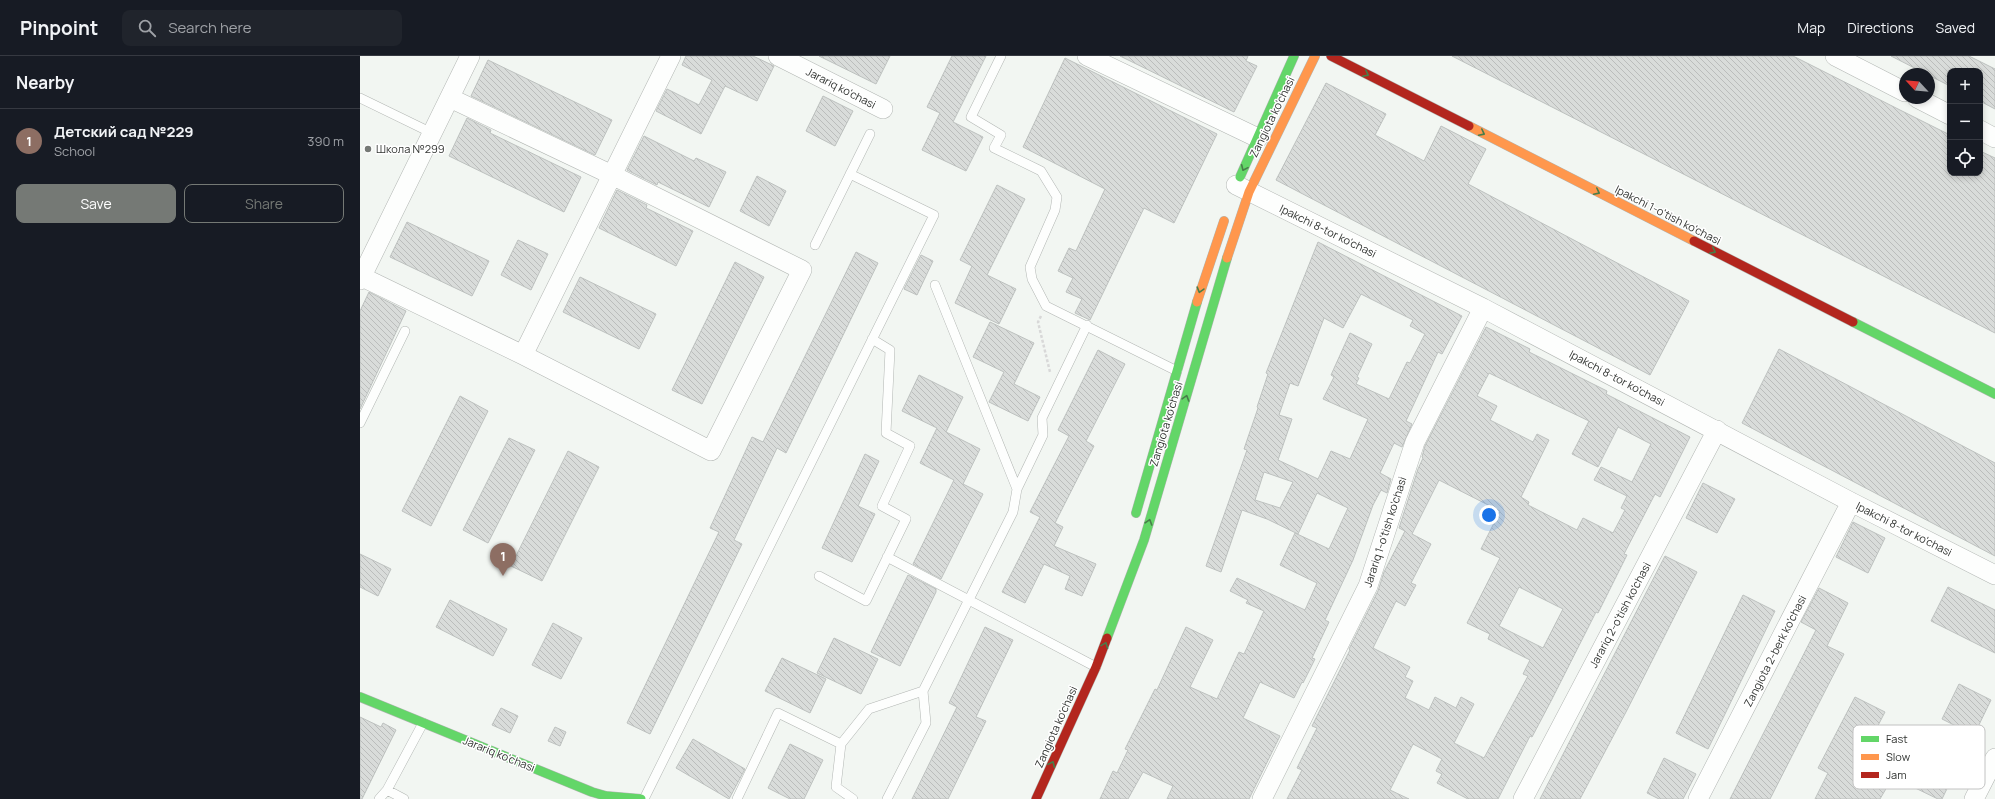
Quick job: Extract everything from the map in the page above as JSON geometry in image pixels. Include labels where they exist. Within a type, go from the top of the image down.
[{"type":"main road","name":"Zangiota ko'chasi","points":[[1036,799],[1096,667],[1144,540],[1218,284],[1240,190],[1258,138],[1294,56]]},
{"type":"main road","name":"Zangiota ko'chasi","points":[[1240,190],[1315,56]]},
{"type":"main road","name":"Ipakchi 1-o'tish ko'chasi","points":[[1331,56],[1995,394]]},
{"type":"main road","name":"Zangiota ko'chasi","points":[[1134,520],[1204,278],[1226,214]]},
{"type":"main road","name":"Jarariq ko'chasi","points":[[360,697],[592,792],[606,796],[640,799]]},
{"type":"street","points":[[450,98],[612,175],[802,270],[712,451],[523,355],[361,278],[470,56]]},
{"type":"street","points":[[523,355],[670,56]]},
{"type":"street","points":[[1087,56],[1258,138]]},
{"type":"street","points":[[1835,56],[1899,89]]},
{"type":"street","name":"Jarariq ko'chasi","points":[[783,57],[883,109]]},
{"type":"street","points":[[1929,104],[1947,113]]},
{"type":"street","points":[[1983,132],[1995,138]]},
{"type":"street","name":"Ipakchi 8-tor ko'chasi","points":[[1240,190],[1483,308],[1852,502],[1995,575]]},
{"type":"street","name":"Jarariq 1-o'tish ko'chasi","points":[[1262,799],[1368,586],[1415,442],[1483,308]]},
{"type":"street","name":"Jarariq 2-o'tish ko'chasi","points":[[1523,799],[1716,430]]},
{"type":"street","name":"Zangiota 2-berk ko'chasi","points":[[1698,799],[1852,502]]},
{"type":"street","points":[[1985,778],[1995,758]]},
{"type":"street","points":[[1974,799],[1979,789]]},
{"type":"lane","points":[[1001,56],[971,118],[1001,135],[994,148],[1041,171],[1057,197],[1055,210],[1030,266],[1032,279],[1046,306],[1192,378]]},
{"type":"lane","points":[[360,98],[432,133]]},
{"type":"lane","points":[[815,245],[870,134]]},
{"type":"lane","points":[[644,799],[934,215],[850,174]]},
{"type":"lane","points":[[935,285],[1017,489]]},
{"type":"lane","points":[[887,799],[926,723],[923,691],[1012,512],[1017,489],[1043,435],[1042,418],[1087,325]]},
{"type":"lane","points":[[360,423],[405,330]]},
{"type":"lane","points":[[819,576],[866,601],[906,519],[882,506],[910,446],[886,433],[890,350],[872,339]]},
{"type":"lane","points":[[887,557],[1096,667]]},
{"type":"lane","points":[[853,799],[836,787],[841,744],[869,709],[923,691]]},
{"type":"lane","points":[[737,799],[778,713],[841,744]]},
{"type":"lane","points":[[378,799],[387,790],[423,723]]},
{"type":"lane","points":[[387,790],[404,799]]},
{"type":"path","points":[[1046,306],[1038,322],[1055,392]]},
{"type":"building","points":[[686,56],[753,56],[774,66],[757,101],[725,86],[701,134],[656,111],[667,89],[699,105],[712,80],[682,65]]},
{"type":"building","points":[[819,56],[890,56],[876,84]]},
{"type":"building","points":[[952,56],[986,56],[953,122],[983,137],[966,171],[922,150],[940,113],[927,107]]},
{"type":"building","points":[[1120,56],[1248,56],[1246,61],[1257,66],[1234,112]]},
{"type":"building","points":[[1452,56],[1793,56],[1947,133],[1947,176],[1983,176],[1983,152],[1995,158],[1995,333]]},
{"type":"building","points":[[1891,56],[1969,56],[1995,69],[1995,109],[1983,103],[1983,68],[1947,68],[1947,84],[1935,78],[1935,68],[1915,68]]},
{"type":"building","points":[[1065,58],[1217,134],[1174,223],[1144,208],[1090,320],[1075,313],[1082,299],[1066,292],[1073,278],[1058,271],[1069,248],[1076,251],[1105,189],[1023,147]]},
{"type":"building","points":[[488,60],[612,120],[595,155],[471,96]]},
{"type":"building","points":[[1326,83],[1386,114],[1375,135],[1424,161],[1441,126],[1486,149],[1468,184],[1689,301],[1650,375],[1276,180]]},
{"type":"building","points":[[823,96],[853,111],[835,146],[806,131]]},
{"type":"building","points":[[467,118],[491,130],[490,133],[581,177],[564,212],[449,156]]},
{"type":"building","points":[[644,136],[694,161],[696,158],[726,172],[709,207],[658,182],[657,185],[627,170]]},
{"type":"building","points":[[757,176],[786,191],[769,226],[740,211]]},
{"type":"building","points":[[997,185],[1025,199],[987,275],[1016,289],[999,324],[955,303],[972,266],[960,260]]},
{"type":"building","points":[[617,190],[647,205],[646,208],[693,231],[676,266],[599,228]]},
{"type":"building","points":[[407,222],[489,261],[472,296],[390,257]]},
{"type":"building","points":[[518,240],[548,254],[531,290],[501,275]]},
{"type":"building","points":[[1318,242],[1462,316],[1442,354],[1438,352],[1406,421],[1412,424],[1402,447],[1394,443],[1380,473],[1391,479],[1387,493],[1381,490],[1373,505],[1353,560],[1325,620],[1329,622],[1312,658],[1315,659],[1303,683],[1302,682],[1294,698],[1260,682],[1243,718],[1280,736],[1249,799],[1167,799],[1173,786],[1143,772],[1128,799],[1100,799],[1113,771],[1117,773],[1128,750],[1125,749],[1155,689],[1157,690],[1186,627],[1213,640],[1190,687],[1217,699],[1239,652],[1244,654],[1264,611],[1246,603],[1248,600],[1230,591],[1237,578],[1305,610],[1317,583],[1280,565],[1295,533],[1329,549],[1348,508],[1317,493],[1298,534],[1267,519],[1242,510],[1221,572],[1206,566],[1247,450],[1244,449],[1268,374],[1266,373]],"holes":[[[1361,294],[1413,320],[1410,326],[1425,334],[1410,363],[1407,362],[1389,399],[1356,384],[1359,378],[1357,377],[1372,344],[1350,333],[1331,375],[1334,377],[1323,399],[1368,419],[1350,459],[1331,451],[1318,479],[1278,460],[1292,419],[1279,415],[1290,383],[1298,386],[1324,318],[1343,328]],[[1264,472],[1293,482],[1280,508],[1255,500]]]},
{"type":"building","points":[[856,252],[878,263],[786,453],[777,448],[734,540],[742,544],[650,734],[627,723],[719,532],[710,528],[752,437],[763,442]]},
{"type":"building","points":[[921,255],[933,261],[917,295],[904,289]]},
{"type":"building","points":[[735,262],[764,277],[702,404],[672,390]]},
{"type":"building","points":[[580,277],[656,314],[639,349],[563,312]]},
{"type":"building","points":[[369,292],[406,311],[360,409],[360,311]]},
{"type":"building","points":[[990,322],[1034,343],[1014,384],[1040,397],[1028,421],[989,402],[1004,372],[973,357]]},
{"type":"building","points":[[1486,327],[1530,349],[1529,352],[1607,391],[1606,394],[1690,437],[1660,497],[1655,494],[1624,554],[1627,555],[1598,613],[1596,612],[1551,701],[1532,737],[1530,736],[1498,799],[1468,799],[1437,783],[1442,774],[1436,771],[1442,759],[1413,744],[1390,790],[1409,799],[1287,799],[1302,770],[1297,768],[1317,728],[1312,726],[1350,650],[1349,649],[1378,591],[1384,572],[1405,531],[1399,528],[1423,458],[1425,446]],"holes":[[[1489,373],[1589,421],[1572,454],[1598,467],[1618,427],[1651,444],[1632,482],[1601,467],[1594,480],[1627,496],[1621,508],[1625,510],[1613,533],[1583,518],[1577,530],[1528,505],[1529,502],[1521,497],[1549,440],[1537,434],[1533,442],[1490,420],[1497,406],[1477,396]],[[1439,480],[1500,511],[1481,549],[1500,558],[1467,623],[1490,634],[1488,639],[1530,660],[1523,674],[1528,676],[1484,758],[1454,743],[1474,704],[1461,697],[1456,708],[1435,697],[1429,710],[1405,698],[1413,681],[1405,677],[1410,667],[1373,648],[1396,601],[1405,606],[1416,585],[1411,583],[1431,544],[1412,534]],[[1519,587],[1563,609],[1543,648],[1499,626]]]},
{"type":"building","points":[[1779,349],[1995,463],[1995,556],[1742,423]]},
{"type":"building","points":[[1098,350],[1125,364],[1086,441],[1094,446],[1055,523],[1063,527],[1054,546],[1096,564],[1082,596],[1065,589],[1070,576],[1044,564],[1025,603],[1002,592],[1040,517],[1030,512],[1069,436],[1058,430]]},
{"type":"building","points":[[919,375],[963,397],[946,432],[980,449],[963,484],[983,494],[941,579],[913,564],[954,480],[920,463],[937,428],[902,411]]},
{"type":"building","points":[[460,396],[488,411],[431,526],[402,511]]},
{"type":"building","points":[[509,438],[535,450],[488,543],[463,530]]},
{"type":"building","points":[[568,451],[599,467],[542,581],[511,566]]},
{"type":"building","points":[[865,454],[879,461],[858,506],[875,514],[852,562],[822,548]]},
{"type":"building","points":[[1703,483],[1735,499],[1717,533],[1686,518]]},
{"type":"building","points":[[1853,522],[1885,538],[1868,573],[1836,557]]},
{"type":"building","points":[[360,554],[391,569],[378,596],[360,587]]},
{"type":"building","points":[[1665,556],[1697,572],[1626,712],[1580,799],[1540,799]]},
{"type":"building","points":[[908,575],[936,589],[936,592],[900,666],[871,652]]},
{"type":"building","points":[[1948,587],[1995,610],[1995,653],[1931,621]]},
{"type":"building","points":[[1819,588],[1848,603],[1827,646],[1844,654],[1770,799],[1730,799],[1816,630],[1801,622]]},
{"type":"building","points":[[1743,595],[1775,611],[1708,749],[1676,733]]},
{"type":"building","points":[[450,600],[507,629],[493,656],[436,627]]},
{"type":"building","points":[[553,623],[582,638],[561,679],[532,665]]},
{"type":"building","points":[[985,627],[1013,640],[976,717],[986,721],[948,799],[912,799],[957,707],[949,703]]},
{"type":"building","points":[[834,638],[878,659],[861,694],[817,673]]},
{"type":"building","points":[[782,658],[826,679],[810,713],[765,691]]},
{"type":"building","points":[[1959,684],[1991,700],[1979,725],[1954,725],[1942,719]]},
{"type":"building","points":[[1855,697],[1885,712],[1878,725],[1853,725],[1853,789],[1886,789],[1880,799],[1815,799],[1828,773],[1818,768]]},
{"type":"building","points":[[501,708],[518,716],[510,733],[492,725]]},
{"type":"building","points":[[360,717],[381,727],[383,723],[396,730],[362,799],[360,799]]},
{"type":"building","points":[[555,727],[566,732],[560,746],[548,741]]},
{"type":"building","points":[[693,739],[745,769],[729,799],[676,768]]},
{"type":"building","points":[[790,744],[823,760],[804,799],[790,799],[768,788]]},
{"type":"building","points":[[1664,758],[1696,774],[1683,799],[1659,799],[1647,793]]},
{"type":"building","points":[[1917,789],[1947,789],[1942,799],[1938,799]]},
{"type":"traffic: fast","points":[[1240,177],[1294,56]]},
{"type":"traffic: fast","points":[[1107,638],[1144,540],[1227,258]]},
{"type":"traffic: fast","points":[[1136,513],[1197,302]]},
{"type":"traffic: fast","points":[[1853,322],[1995,394]]},
{"type":"traffic: fast","points":[[360,697],[592,792],[606,796],[641,799]]},
{"type":"traffic: slow","points":[[1227,258],[1249,192],[1315,56]]},
{"type":"traffic: slow","points":[[1469,126],[1694,241]]},
{"type":"traffic: slow","points":[[1197,302],[1224,221]]},
{"type":"traffic: jam","points":[[1331,56],[1469,126]]},
{"type":"traffic: jam","points":[[1694,241],[1853,322]]},
{"type":"traffic: jam","points":[[1036,799],[1096,667],[1107,638]]},
{"type":"place","name":"Школа №299","points":[[368,149]]},
{"type":"place","name":"Детский сад №229","points":[[503,576]]}]
